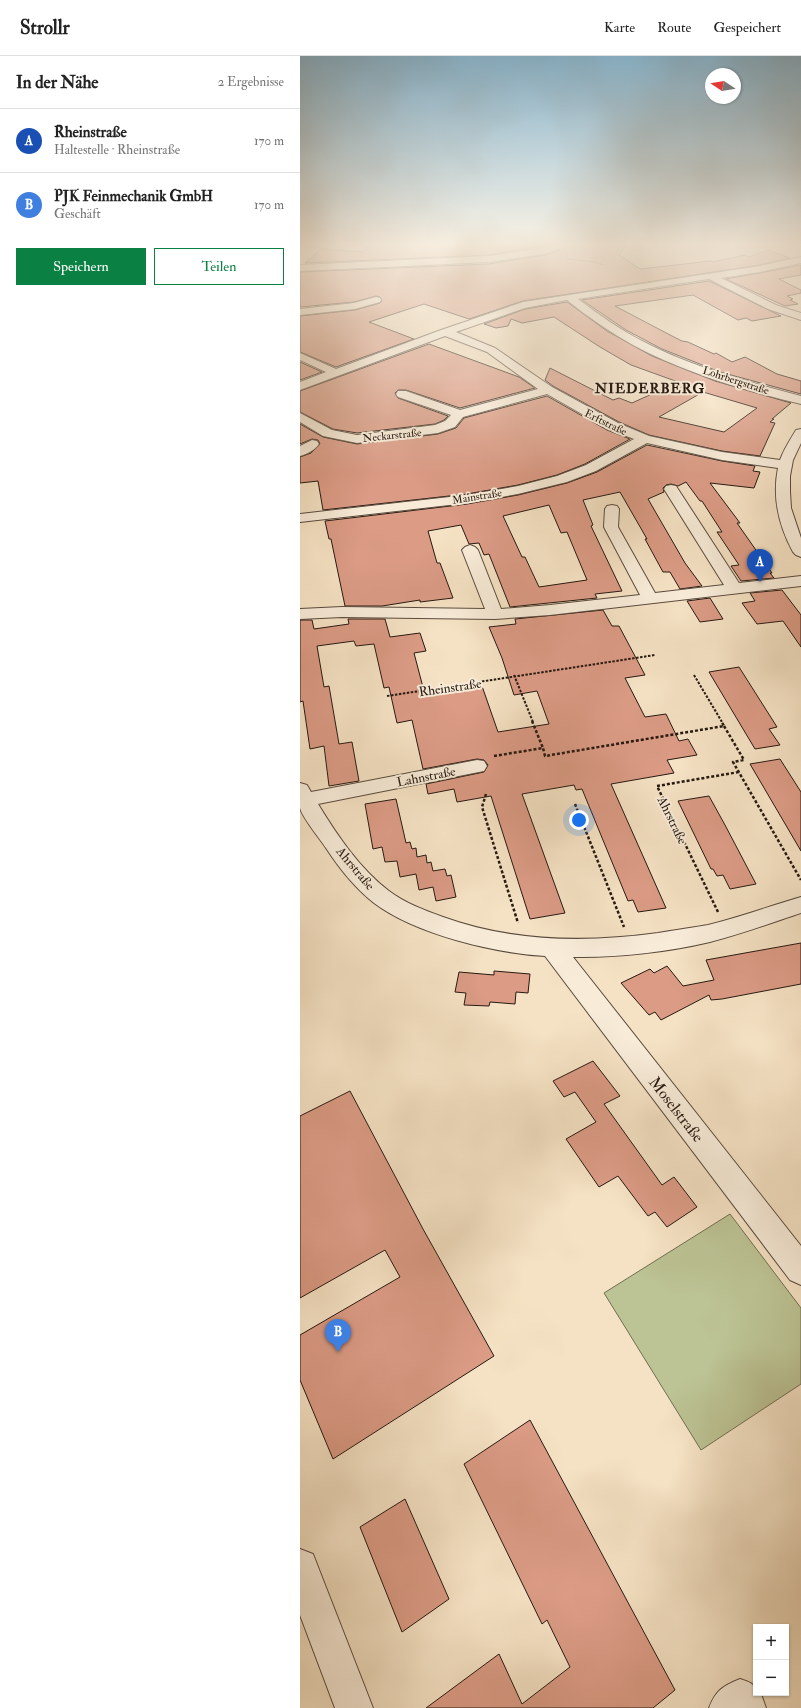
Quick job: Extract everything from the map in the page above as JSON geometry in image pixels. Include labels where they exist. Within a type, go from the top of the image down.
[{"type":"street","points":[[300,386],[334,372],[479,320]]},
{"type":"street","name":"Lohrbergstraße","points":[[599,320],[647,348],[713,374],[801,400]]},
{"type":"street","name":"Erftstraße","points":[[444,332],[469,340],[491,350],[548,390],[613,426],[645,439],[722,456],[786,465]]},
{"type":"street","points":[[300,356],[334,372]]},
{"type":"street","name":"Neckarstraße","points":[[300,417],[328,433],[357,438],[438,430],[450,424],[459,414],[548,390]]},
{"type":"street","points":[[402,394],[459,414]]},
{"type":"street","points":[[801,433],[791,448],[786,465],[783,485],[783,508],[789,528],[801,552]]},
{"type":"street","name":"Mainstraße","points":[[300,518],[467,499],[518,490],[562,479],[591,468],[645,439]]},
{"type":"street","points":[[300,452],[312,444]]},
{"type":"street","points":[[670,488],[735,589]]},
{"type":"street","points":[[612,509],[611,527],[650,599]]},
{"type":"street","points":[[470,550],[495,614]]},
{"type":"street","points":[[300,614],[342,612],[495,614],[550,610],[801,581]]},
{"type":"street","name":"Lahnstraße","points":[[303,795],[477,766]]},
{"type":"street","name":"Ahrstraße","points":[[303,795],[323,828],[358,874],[380,896],[413,916],[465,935],[525,947],[553,949],[632,946],[713,933],[801,905]]},
{"type":"street","name":"Moselstraße","points":[[553,949],[801,1270]]},
{"type":"street","points":[[300,1567],[354,1708]]},
{"type":"street","points":[[728,1708],[740,1698],[747,1708]]},
{"type":"path","name":"Rheinstraße","points":[[387,696],[506,678],[514,675],[655,655]]},
{"type":"path","points":[[514,675],[545,756],[724,726]]},
{"type":"path","points":[[694,675],[744,760],[733,762],[801,880]]},
{"type":"path","points":[[477,766],[484,758],[543,748]]},
{"type":"path","name":"Ahrstraße","points":[[726,929],[657,786],[739,772]]},
{"type":"path","points":[[486,794],[482,807],[525,947]]},
{"type":"path","points":[[575,804],[632,946]]},
{"type":"green space","points":[[730,1214],[801,1308],[801,1384],[701,1450],[604,1293]]},
{"type":"building","points":[[300,320],[375,320],[369,322],[414,339],[336,367],[300,352]]},
{"type":"building","points":[[495,320],[511,320],[508,326],[496,328],[484,324]]},
{"type":"building","points":[[514,320],[538,320],[522,323]]},
{"type":"building","points":[[559,320],[592,320],[607,331],[652,356],[715,381],[791,403],[770,422],[775,423],[760,456],[722,451],[649,435],[619,422],[553,386],[545,380],[550,368],[613,400],[619,398],[632,403],[678,382],[631,365]],"holes":[[[703,392],[757,408],[724,432],[659,417]]]},
{"type":"building","points":[[611,320],[642,320],[682,341],[688,342],[714,354],[716,353],[732,362],[745,357],[777,374],[801,381],[801,394],[720,372],[662,349],[626,330]]},
{"type":"building","points":[[429,344],[519,377],[535,388],[460,408],[406,390],[398,390],[395,393],[398,398],[448,416],[444,420],[435,424],[357,433],[333,429],[300,412],[300,391]]},
{"type":"building","points":[[300,362],[322,372],[300,380]]},
{"type":"building","points":[[547,396],[607,430],[630,439],[585,464],[557,475],[518,485],[467,494],[323,510],[318,481],[300,483],[300,457],[311,453],[320,444],[318,440],[312,439],[300,444],[300,424],[323,437],[357,444],[438,434],[456,428],[464,418]]},
{"type":"building","points":[[647,445],[722,461],[755,466],[753,471],[760,472],[754,488],[710,483],[740,523],[737,523],[774,578],[741,581],[731,566],[739,565],[717,532],[722,532],[702,501],[700,501],[686,482],[678,486],[671,484],[666,485],[663,488],[664,492],[648,499],[685,563],[702,586],[680,589],[670,572],[663,572],[645,539],[647,539],[620,492],[583,500],[593,525],[591,526],[622,591],[595,594],[597,598],[510,607],[489,554],[484,555],[479,543],[469,544],[461,525],[428,531],[437,563],[440,563],[453,598],[420,602],[420,600],[382,606],[345,606],[331,539],[329,539],[325,521],[467,504],[518,495],[567,483],[597,472]],"holes":[[[549,505],[561,533],[567,532],[587,580],[539,587],[525,557],[522,557],[503,516]]]},
{"type":"building","points":[[782,590],[801,615],[801,647],[783,621],[757,624],[742,603],[755,601],[750,593]]},
{"type":"building","points":[[710,598],[723,619],[700,622],[687,601]]},
{"type":"building","points":[[603,610],[612,626],[619,626],[645,675],[625,678],[645,717],[666,714],[679,741],[688,739],[697,755],[667,760],[674,773],[611,784],[666,908],[638,912],[633,900],[628,901],[582,789],[576,790],[574,785],[522,794],[565,913],[530,919],[491,796],[457,802],[454,789],[428,794],[426,784],[484,772],[488,765],[484,760],[477,759],[423,769],[412,720],[397,723],[389,687],[384,688],[374,644],[356,646],[354,641],[317,646],[324,687],[329,686],[339,744],[352,742],[359,781],[329,786],[324,746],[310,749],[303,701],[300,702],[300,620],[312,620],[314,629],[349,624],[348,619],[385,619],[390,637],[420,633],[426,651],[414,653],[425,695],[482,686],[498,732],[549,724],[537,691],[514,695],[502,658],[489,627],[516,624],[515,619]]},
{"type":"building","points":[[739,667],[777,727],[769,729],[780,745],[755,749],[709,672]]},
{"type":"building","points":[[780,759],[801,792],[801,851],[750,764]]},
{"type":"building","points":[[709,796],[756,884],[730,889],[723,875],[717,876],[713,869],[711,869],[678,801]]},
{"type":"building","points":[[396,799],[406,843],[410,842],[412,849],[416,848],[417,857],[426,855],[427,863],[431,862],[433,871],[445,869],[447,876],[451,875],[456,897],[436,901],[433,887],[419,890],[416,874],[400,877],[397,861],[385,862],[382,847],[373,849],[365,804]]},
{"type":"building","points":[[801,943],[801,984],[722,999],[711,1000],[709,995],[661,1020],[655,1012],[649,1015],[621,983],[650,969],[654,973],[667,966],[683,986],[714,980],[706,960]]},
{"type":"building","points":[[494,971],[530,974],[528,993],[516,992],[515,1004],[490,1002],[489,1006],[464,1005],[466,993],[455,992],[459,972],[494,975]]},
{"type":"building","points":[[593,1061],[620,1096],[604,1104],[662,1185],[674,1177],[697,1207],[667,1227],[655,1212],[648,1216],[618,1176],[599,1187],[566,1139],[596,1122],[575,1092],[564,1097],[553,1081]]},
{"type":"building","points":[[350,1091],[423,1229],[494,1356],[333,1459],[300,1380],[300,1335],[400,1277],[385,1250],[300,1298],[300,1116]]},
{"type":"building","points":[[530,1420],[675,1690],[653,1708],[426,1708],[499,1654],[522,1704],[570,1667],[547,1620],[542,1624],[464,1464]]},
{"type":"building","points":[[405,1499],[449,1599],[402,1632],[360,1527]]},
{"type":"place","name":"Rheinstraße","points":[[760,582]]},
{"type":"place","name":"PJK Feinmechanik GmbH","points":[[338,1352]]},
{"type":"district","name":"NIEDERBERG","points":[[650,388]]}]
